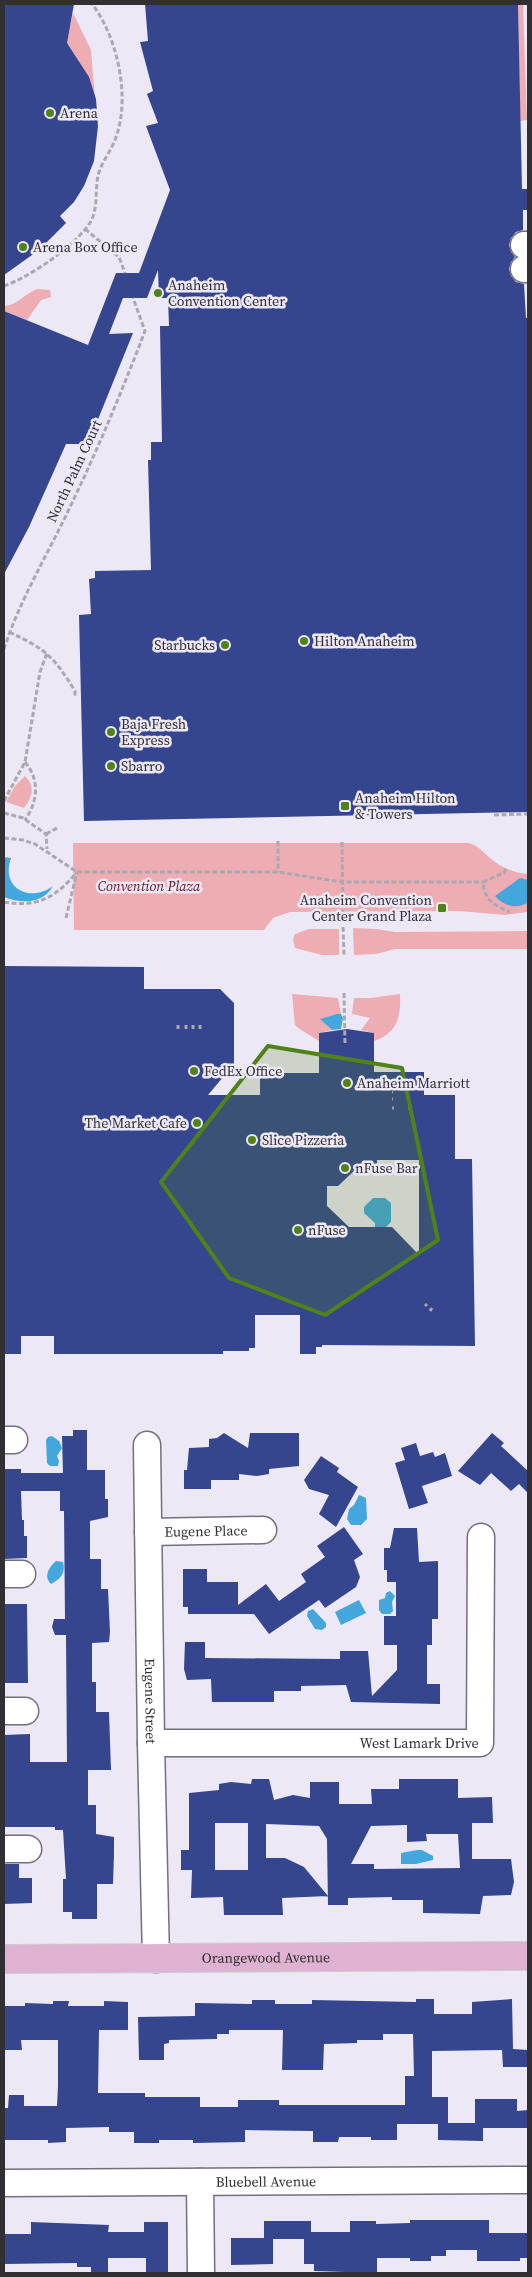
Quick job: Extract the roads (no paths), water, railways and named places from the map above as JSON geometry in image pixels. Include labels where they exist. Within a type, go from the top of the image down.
[{"type":"main road","name":"Orangewood Avenue","points":[[4,1959],[528,1956]]},
{"type":"street","name":"Eugene Street","points":[[147,1444],[156,1958]]},
{"type":"street","name":"Eugene Place","points":[[148,1532],[262,1530]]},
{"type":"street","name":"West Lamark Drive","points":[[151,1743],[480,1743],[481,1537]]},
{"type":"street","name":"Bluebell Avenue","points":[[4,2183],[528,2180]]},
{"type":"street","points":[[200,2182],[201,2273]]},
{"type":"water","points":[[4,857],[11,858],[10,878],[20,890],[27,893],[36,893],[53,886],[49,892],[31,901],[17,901],[4,897]]},
{"type":"water","points":[[520,878],[528,880],[528,902],[520,906],[511,906],[495,896]]},
{"type":"water","points":[[341,1014],[343,1018],[341,1029],[332,1030],[320,1019]]},
{"type":"water","points":[[373,1198],[385,1198],[391,1203],[391,1222],[386,1227],[386,1254],[375,1239],[375,1223],[364,1213],[364,1207]]},
{"type":"water","points":[[52,1436],[59,1441],[62,1448],[57,1456],[58,1466],[50,1466],[47,1463],[46,1440]]},
{"type":"water","points":[[359,1495],[366,1498],[367,1519],[361,1525],[351,1525],[347,1519],[349,1509],[354,1505]]},
{"type":"water","points":[[56,1561],[63,1562],[64,1570],[60,1578],[51,1584],[47,1575],[51,1566]]},
{"type":"water","points":[[390,1591],[395,1596],[392,1602],[393,1611],[390,1614],[382,1614],[379,1610],[379,1600],[385,1598],[386,1593]]},
{"type":"water","points":[[359,1600],[366,1613],[341,1625],[335,1612]]},
{"type":"water","points":[[313,1609],[326,1623],[326,1627],[322,1630],[315,1629],[307,1616],[308,1611]]},
{"type":"water","points":[[422,1850],[433,1856],[433,1860],[416,1864],[401,1864],[401,1853]]},
{"type":"place","name":"Arena","points":[[50,113]]},
{"type":"place","name":"Arena Box Office","points":[[23,247]]},
{"type":"place","name":"Anaheim Convention Center","points":[[158,293]]},
{"type":"place","name":"Hilton Anaheim","points":[[304,641]]},
{"type":"place","name":"Starbucks","points":[[225,645]]},
{"type":"place","name":"Baja Fresh Express","points":[[111,732]]},
{"type":"place","name":"Sbarro","points":[[111,766]]},
{"type":"place","name":"Anaheim Hilton & Towers","points":[[345,806]]},
{"type":"place","name":"Anaheim Convention Center Grand Plaza","points":[[442,908]]},
{"type":"place","name":"FedEx Office","points":[[194,1071]]},
{"type":"place","name":"Anaheim Marriott","points":[[347,1083]]},
{"type":"place","name":"The Market Cafe","points":[[197,1123]]},
{"type":"place","name":"Slice Pizzeria","points":[[252,1140]]},
{"type":"place","name":"nFuse Bar","points":[[345,1168]]},
{"type":"place","name":"nFuse","points":[[298,1230]]},
{"type":"park label","name":"Convention Plaza","points":[[149,886]]}]
